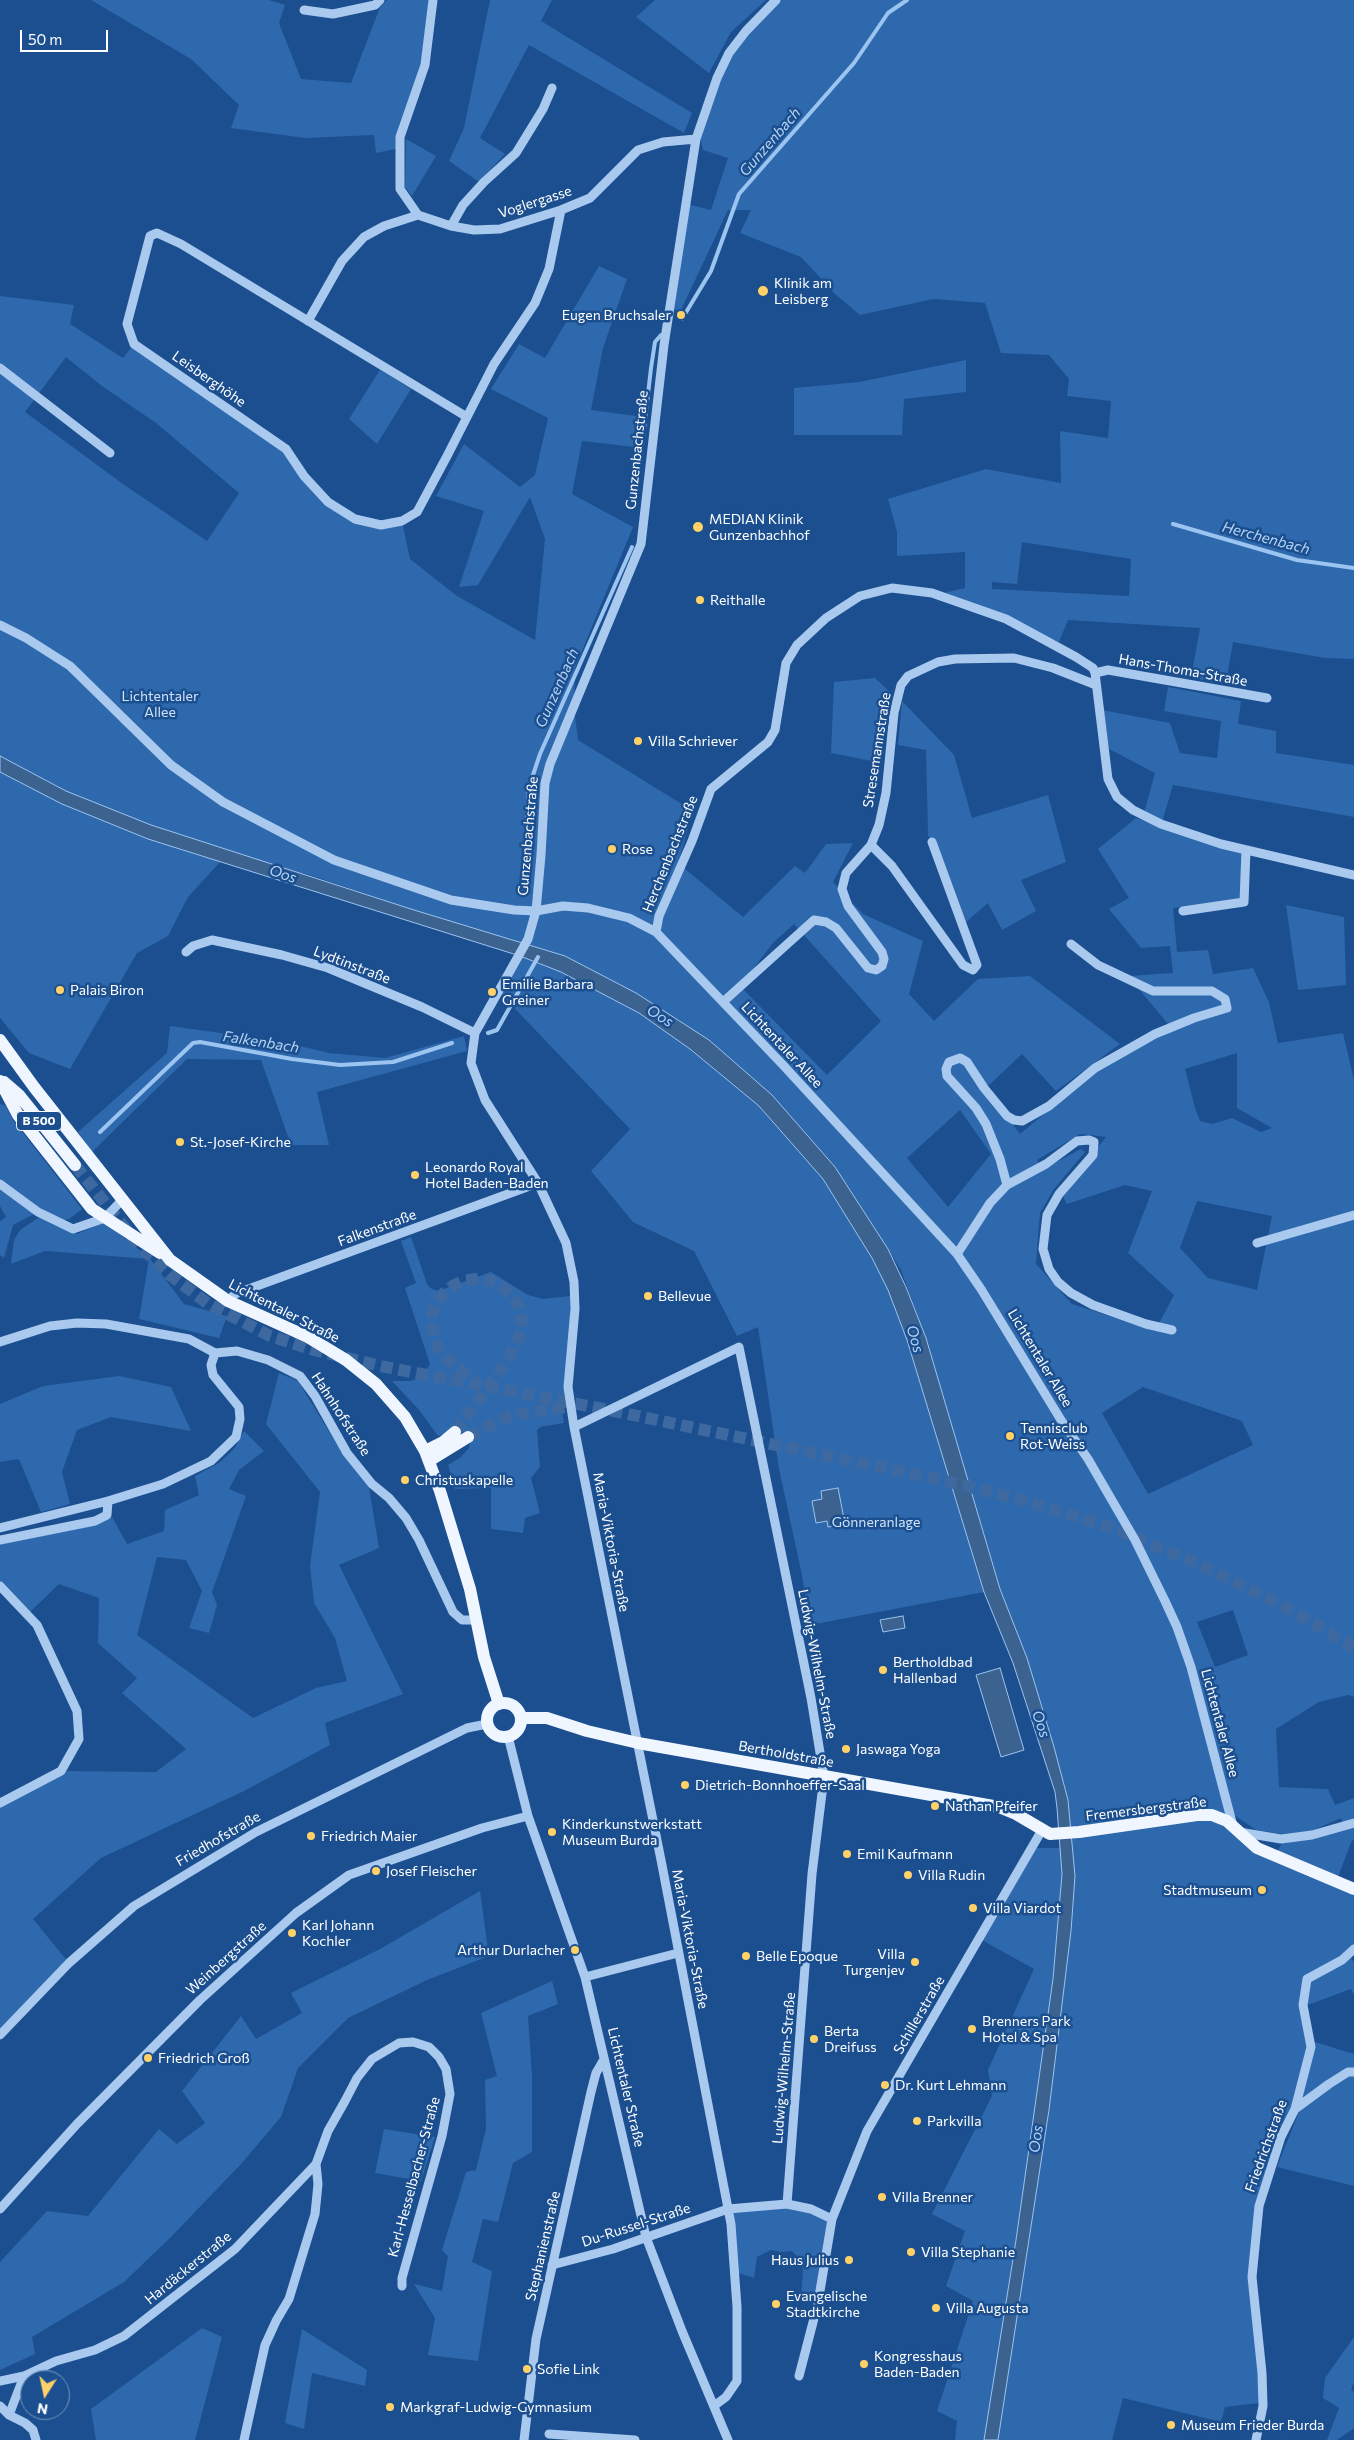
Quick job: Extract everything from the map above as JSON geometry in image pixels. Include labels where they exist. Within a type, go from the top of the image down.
[{"type":"main road","name":"Lichtentaler Straße","points":[[0,1040],[170,1260],[228,1301],[308,1337],[346,1360],[390,1399],[405,1417],[427,1456],[470,1590],[484,1657],[499,1704]]},
{"type":"main road","name":"B 500","points":[[0,1080],[19,1095],[75,1165]]},
{"type":"main road","points":[[0,1080],[18,1115],[92,1209],[170,1260]]},
{"type":"main road","points":[[427,1456],[455,1432]]},
{"type":"main road","points":[[427,1456],[468,1437]]},
{"type":"main road","points":[[499,1704],[510,1705],[519,1713],[521,1718],[516,1732],[508,1736],[495,1734],[487,1724],[488,1714],[499,1704]]},
{"type":"main road","name":"Bertholdstraße","points":[[521,1718],[547,1718],[587,1731],[638,1743],[999,1807],[1016,1814],[1042,1830],[1058,1834],[1072,1833]]},
{"type":"main road","name":"Fremersbergstraße","points":[[1072,1833],[1205,1814],[1218,1816],[1248,1841],[1272,1855],[1354,1889]]},
{"type":"street","points":[[304,10],[334,14],[375,5],[380,0]]},
{"type":"street","points":[[308,321],[342,261],[364,237],[384,226],[418,215],[400,189],[400,137],[425,65],[433,0]]},
{"type":"street","name":"Gunzenbachstraße","points":[[536,911],[545,783],[550,764],[641,544],[664,345],[696,139],[717,78],[728,53],[746,30],[776,0]]},
{"type":"street","points":[[451,226],[468,200],[516,153],[543,109],[552,88]]},
{"type":"street","name":"Voglergasse","points":[[418,215],[451,226],[474,230],[500,229],[562,210],[590,198],[638,150],[663,142],[696,139]]},
{"type":"street","name":"Leisberghöhe","points":[[467,417],[181,244],[156,230],[150,236],[127,324],[134,344],[286,449],[304,476],[328,502],[355,519],[381,525],[402,521],[417,512],[467,417],[494,364],[536,303],[549,269],[562,210]]},
{"type":"street","points":[[0,368],[110,452]]},
{"type":"street","name":"Herchenbachstraße","points":[[656,932],[659,916],[692,841],[711,789],[768,742],[775,730],[780,686],[786,663],[790,656],[797,645],[826,618],[860,596],[892,588],[932,593],[1006,619],[1088,664],[1095,672]]},
{"type":"street","name":"Lichtentaler Allee","points":[[0,626],[26,638],[70,666],[171,765],[223,802],[334,860],[410,888],[472,904],[536,911],[563,906],[600,910],[629,918],[656,932],[957,1254],[982,1289],[1061,1420],[1088,1459],[1135,1540],[1165,1601],[1177,1627],[1191,1667],[1235,1829]]},
{"type":"street","name":"Stresemannstraße","points":[[723,1002],[814,920],[820,920],[832,925],[868,968],[880,968],[884,963],[882,952],[848,906],[842,889],[843,881],[851,866],[871,845],[879,825],[886,793],[897,698],[901,686],[908,676],[938,662],[955,659],[1014,658],[1053,668],[1096,685]]},
{"type":"street","name":"Hans-Thoma-Straße","points":[[1095,672],[1108,670],[1267,698]]},
{"type":"street","points":[[1095,672],[1108,779],[1112,790],[1122,803],[1161,824],[1246,850],[1354,875]]},
{"type":"street","points":[[871,845],[892,866],[963,965],[972,970],[977,964],[932,842]]},
{"type":"street","points":[[1183,911],[1244,902],[1246,850]]},
{"type":"street","name":"Maria-Viktoria-Straße","points":[[536,911],[528,939],[520,956],[476,1033],[472,1063],[485,1100],[538,1183],[566,1243],[574,1282],[575,1309],[568,1387],[574,1427],[638,1743],[728,2209],[737,2307],[737,2381],[726,2398],[714,2406]]},
{"type":"street","name":"Lydtinstraße","points":[[186,952],[193,946],[212,940],[328,968],[422,1007],[476,1033]]},
{"type":"street","points":[[1007,1185],[1000,1159],[986,1124],[976,1108],[947,1076],[946,1069],[949,1062],[960,1058],[967,1062],[984,1088],[1007,1116],[1014,1120],[1022,1121],[1049,1106],[1095,1068],[1155,1034],[1194,1018],[1227,1008],[1225,999],[1212,991],[1153,991],[1098,965],[1071,944]]},
{"type":"street","points":[[957,1254],[990,1203],[1007,1185],[1046,1164],[1077,1142],[1089,1140],[1094,1142],[1093,1155],[1061,1193],[1047,1215],[1043,1249],[1049,1269],[1058,1282],[1071,1293],[1092,1305],[1146,1324],[1172,1330]]},
{"type":"street","name":"Falkenstraße","points":[[228,1301],[235,1294],[538,1183]]},
{"type":"street","points":[[0,1184],[38,1212],[73,1229],[105,1218],[122,1200]]},
{"type":"street","points":[[1257,1243],[1354,1214]]},
{"type":"street","points":[[0,1342],[50,1326],[77,1323],[106,1324],[189,1339],[215,1353],[211,1365],[213,1375],[239,1407],[240,1419],[236,1437],[211,1462],[163,1484],[108,1501],[0,1528]]},
{"type":"street","name":"Ludwig-Wilhelm-Straße","points":[[574,1427],[739,1347],[810,1698],[824,1777],[812,1874],[786,2204]]},
{"type":"street","name":"Hahnhofstraße","points":[[215,1353],[237,1351],[268,1360],[300,1376],[315,1396],[347,1453],[372,1484],[406,1518],[453,1612],[462,1620],[476,1620]]},
{"type":"street","points":[[0,1540],[95,1521],[107,1515],[108,1501]]},
{"type":"street","points":[[0,1586],[37,1624],[77,1712],[79,1739],[61,1771],[0,1803]]},
{"type":"street","name":"Friedhofstraße","points":[[1,2034],[69,1963],[134,1906],[200,1864],[256,1832],[467,1728],[487,1724]]},
{"type":"street","name":"Lichtentaler Straße","points":[[508,1736],[528,1816],[584,1977],[646,2237],[682,2331],[728,2440]]},
{"type":"street","name":"Weinbergstraße","points":[[0,2209],[77,2124],[200,2000],[296,1913],[350,1875],[482,1828],[528,1816]]},
{"type":"street","points":[[1235,1829],[1281,1839],[1312,1835],[1354,1823]]},
{"type":"street","name":"Schillerstraße","points":[[798,2376],[818,2303],[832,2219],[866,2131],[980,1940],[1042,1830]]},
{"type":"street","name":"Friedrichstraße","points":[[1256,2440],[1263,2406],[1262,2373],[1252,2276],[1259,2206],[1281,2137],[1295,2109],[1311,2047],[1303,2005],[1307,1979],[1342,1960],[1354,1949]]},
{"type":"street","points":[[584,1977],[678,1953]]},
{"type":"street","name":"Karl-Hesselbacher-Straße","points":[[328,2131],[357,2078],[372,2059],[386,2049],[399,2043],[413,2042],[429,2047],[439,2057],[446,2069],[450,2094],[442,2136],[402,2278],[402,2286]]},
{"type":"street","name":"Stephanienstraße","points":[[524,2440],[536,2339],[591,2092],[596,2073],[604,2061]]},
{"type":"street","points":[[1295,2109],[1348,2072],[1354,2072]]},
{"type":"street","name":"Hardäckerstraße","points":[[37,2370],[56,2361],[95,2350],[124,2336],[235,2249],[316,2164],[328,2131]]},
{"type":"street","points":[[244,2440],[265,2345],[289,2299],[315,2214],[318,2184],[316,2164]]},
{"type":"street","name":"Du-Russel-Straße","points":[[552,2265],[613,2249],[728,2209],[786,2204],[811,2209],[832,2219]]},
{"type":"street","name":"Hardäckerstraße","points":[[0,2381],[20,2377]]},
{"type":"street","points":[[4,2416],[20,2384]]},
{"type":"street","points":[[0,2406],[4,2416],[25,2423],[33,2430],[36,2440]]},
{"type":"street","points":[[549,2434],[635,2440]]},
{"type":"green space","points":[[91,0],[269,0],[285,5],[279,23],[301,79],[351,83],[380,7],[387,0],[434,0],[425,65],[396,149],[376,153],[374,135],[305,138],[231,128],[239,105],[191,59]]},
{"type":"green space","points":[[490,0],[552,0],[541,21],[692,113],[684,133],[529,45],[480,138],[505,154],[479,182],[449,161],[464,128]]},
{"type":"green space","points":[[655,0],[766,0],[731,32],[709,73],[636,17]]},
{"type":"green space","points":[[776,0],[1354,0],[1354,659],[1325,658],[1233,642],[1226,683],[1191,678],[1200,628],[1068,620],[1059,642],[944,593],[965,588],[965,552],[897,556],[897,532],[888,499],[986,469],[1061,483],[1060,431],[1108,438],[1111,401],[1067,396],[1069,379],[1049,355],[1001,353],[985,303],[933,299],[860,315],[835,294],[801,257],[740,233],[751,210],[728,210],[681,310],[669,309],[686,204],[711,210],[728,158],[703,150],[699,130],[729,53]],"holes":[[[1022,542],[1131,559],[1129,596],[992,589],[992,582],[1017,584]]]},
{"type":"green space","points":[[406,139],[436,156],[412,196],[405,187]]},
{"type":"green space","points":[[599,266],[627,279],[603,348],[591,410],[636,416],[634,447],[582,441],[572,494],[633,527],[575,668],[574,708],[578,740],[693,811],[678,863],[743,917],[795,866],[805,873],[826,844],[853,843],[833,882],[863,914],[923,941],[909,994],[934,1021],[978,979],[1030,976],[1120,1044],[1056,1091],[1022,1054],[986,1088],[1020,1134],[1096,1071],[1173,1030],[1128,976],[1173,973],[1170,946],[1141,948],[1109,909],[1129,898],[1098,849],[1136,818],[1244,853],[1243,901],[1173,908],[1177,952],[1208,950],[1213,974],[1253,968],[1269,1002],[1278,1043],[1343,1033],[1354,1080],[1354,1697],[1348,1695],[1319,1702],[1276,1729],[1279,1787],[1328,1789],[1335,1805],[1354,1798],[1354,1841],[1352,1840],[1338,1877],[1276,1853],[1283,1842],[1345,1829],[1341,1818],[1311,1831],[1282,1834],[1256,1830],[1230,1812],[1248,1841],[1354,1889],[1354,1949],[1307,1979],[1303,2005],[1311,2047],[1259,2206],[1253,2257],[1261,2363],[1259,2403],[1225,2407],[1221,2422],[1123,2398],[1112,2440],[998,2440],[1049,2110],[1069,1947],[1075,1876],[1068,1800],[1027,1658],[1000,1589],[926,1338],[901,1270],[835,1167],[772,1095],[565,956],[414,910],[307,874],[221,861],[188,897],[168,936],[137,953],[70,1069],[29,1053],[0,1018],[0,296],[74,305],[70,324],[123,358],[134,344],[286,449],[304,476],[355,519],[381,525],[402,521],[410,559],[457,596],[535,640],[545,539],[530,497],[478,585],[459,587],[484,511],[436,496],[464,444],[520,487],[535,475],[548,418],[491,389],[519,344],[545,358]],"holes":[[[66,357],[102,386],[156,423],[239,493],[207,541],[123,484],[25,412]],[[794,924],[881,1021],[827,1075],[740,986],[773,943]],[[1237,1053],[1237,1108],[1272,1128],[1261,1132],[1232,1118],[1212,1124],[1200,1121],[1185,1069]],[[960,1110],[991,1154],[948,1207],[907,1158]],[[1080,1134],[1106,1137],[1061,1193],[1067,1204],[1125,1185],[1152,1191],[1128,1253],[1174,1295],[1155,1331],[1072,1304],[1036,1264],[1040,1213],[1054,1189],[1085,1152],[1081,1149],[1043,1169],[1037,1160]],[[1197,1201],[1272,1216],[1257,1290],[1208,1278],[1180,1248]],[[1143,1387],[1242,1421],[1253,1445],[1148,1494],[1102,1413]],[[1233,1610],[1248,1655],[1215,1667],[1197,1622]]]},
{"type":"green space","points":[[966,360],[966,392],[904,399],[902,435],[794,435],[794,388],[859,382]]},
{"type":"green space","points":[[380,370],[411,389],[377,444],[349,419]]},
{"type":"green space","points":[[875,678],[891,693],[882,763],[831,753],[834,682]]},
{"type":"green space","points":[[1168,687],[1241,701],[1238,724],[1276,731],[1276,753],[1354,765],[1354,817],[1173,785],[1162,822],[1144,813],[1155,773],[1109,749],[1102,710],[1170,723],[1180,753],[1217,758],[1221,721],[1164,711]]},
{"type":"green space","points":[[902,701],[954,755],[972,818],[1048,795],[1066,862],[1021,880],[1036,911],[1002,930],[988,903],[966,922],[928,835],[926,750],[898,745]]},
{"type":"green space","points":[[1286,905],[1344,917],[1346,985],[1298,990]]},
{"type":"green space","name":"Gönneranlage","points":[[520,956],[561,972],[639,1013],[690,1049],[759,1106],[823,1179],[872,1258],[888,1290],[907,1340],[984,1592],[810,1625],[802,1575],[779,1469],[758,1327],[737,1336],[694,1251],[633,1222],[591,1171],[630,1129],[500,993]]},
{"type":"green space","points":[[170,1026],[279,1041],[329,1053],[385,1058],[464,1036],[467,1051],[317,1092],[329,1145],[291,1145],[261,1060],[187,1059],[92,1152],[78,1132],[167,1053]]},
{"type":"green space","points":[[0,1104],[6,1106],[13,1120],[82,1209],[69,1219],[59,1222],[38,1212],[13,1225],[4,1258],[0,1255],[0,1221],[6,1217],[0,1206]]},
{"type":"green space","points":[[41,1216],[77,1234],[105,1222],[150,1259],[184,1304],[227,1316],[219,1338],[139,1319],[149,1259],[45,1251],[11,1264],[14,1240],[20,1230]]},
{"type":"green space","points":[[411,1237],[427,1284],[430,1288],[438,1291],[491,1272],[528,1295],[543,1299],[570,1296],[572,1335],[567,1387],[561,1406],[564,1423],[540,1427],[537,1430],[540,1467],[531,1478],[540,1513],[525,1518],[523,1533],[491,1529],[491,1488],[455,1489],[448,1465],[461,1457],[469,1448],[468,1434],[454,1430],[438,1436],[420,1411],[392,1381],[411,1381],[422,1377],[430,1364],[405,1288],[416,1283],[401,1241]]},
{"type":"green space","points":[[279,1373],[298,1381],[341,1451],[369,1487],[379,1548],[339,1565],[403,1694],[325,1723],[330,1745],[244,1791],[101,1858],[33,1919],[69,1963],[0,2035],[0,1801],[61,1771],[156,1772],[186,1749],[122,1693],[137,1678],[98,1643],[99,1598],[59,1584],[30,1612],[0,1584],[0,1541],[112,1517],[127,1544],[164,1531],[165,1510],[199,1495],[195,1476],[219,1463],[234,1449],[244,1431],[264,1451],[239,1470],[229,1489],[246,1496],[212,1592],[217,1605],[209,1633],[189,1628],[202,1591],[186,1560],[157,1557],[137,1635],[253,1718],[316,1688],[347,1681],[335,1638],[314,1603],[310,1566],[320,1492],[266,1424]]},
{"type":"green space","points":[[119,1376],[171,1387],[191,1431],[111,1417],[77,1430],[62,1472],[70,1504],[41,1512],[19,1459],[0,1462],[0,1404],[43,1386]]},
{"type":"green space","points":[[1032,1848],[1060,1848],[1062,1874],[1053,1979],[1016,2240],[984,2440],[955,2440],[957,2421],[937,2411],[973,2301],[946,2286],[965,2231],[932,2214],[992,2096],[988,2070],[1034,1969],[980,1939]]},
{"type":"green space","points":[[480,1891],[489,1956],[427,1980],[348,2018],[298,2068],[281,2117],[242,2163],[170,2238],[124,2282],[32,2337],[35,2354],[0,2370],[0,2262],[47,2211],[88,2216],[159,2129],[177,2144],[205,2123],[182,2091],[241,2016],[256,2039],[302,2013],[291,1993],[380,1949]]},
{"type":"green space","points":[[1349,1956],[1354,1962],[1354,1995],[1351,1989],[1305,2006],[1308,1980]]},
{"type":"green space","points":[[552,1981],[558,2004],[528,2016],[532,2076],[532,2152],[513,2163],[498,2222],[483,2219],[472,2262],[492,2271],[478,2361],[428,2355],[435,2318],[414,2284],[442,2291],[448,2256],[442,2250],[466,2172],[476,2170],[486,2129],[485,2080],[497,2076],[481,2013]]},
{"type":"green space","points":[[1315,2042],[1354,2054],[1354,2186],[1277,2167],[1299,2112]]},
{"type":"green space","points":[[384,2129],[435,2137],[421,2181],[375,2173]]},
{"type":"green space","points":[[787,2204],[832,2219],[818,2303],[801,2299],[803,2269],[799,2259],[792,2251],[781,2252],[771,2250],[757,2257],[754,2278],[735,2272],[728,2209]]},
{"type":"green space","points":[[202,2328],[222,2337],[195,2440],[96,2440],[91,2409]]},
{"type":"green space","points":[[302,2329],[367,2370],[365,2386],[312,2373],[304,2429],[285,2423]]},
{"type":"green space","points":[[1354,2337],[1354,2382],[1351,2390],[1354,2392],[1354,2428],[1337,2440],[1327,2440],[1339,2408],[1323,2398],[1325,2378]]},
{"type":"water","name":"Oos","points":[[0,756],[66,791],[151,825],[414,910],[565,956],[636,993],[709,1040],[772,1095],[835,1167],[888,1249],[906,1287],[926,1338],[1000,1589],[1027,1658],[1068,1800],[1075,1876],[1071,1931],[1049,2110],[998,2440],[984,2440],[1016,2240],[1053,1979],[1062,1874],[1057,1808],[1055,1792],[1013,1663],[984,1592],[907,1340],[888,1290],[872,1258],[823,1179],[759,1106],[690,1049],[639,1013],[561,972],[520,956],[148,839],[62,804],[0,772]]},
{"type":"water","points":[[838,1488],[845,1524],[828,1527],[827,1521],[816,1523],[812,1501],[822,1499],[821,1491]]},
{"type":"water","points":[[903,1616],[905,1628],[883,1632],[880,1620]]},
{"type":"water","points":[[1000,1668],[1024,1750],[1001,1757],[976,1675]]},
{"type":"waterway","name":"Gunzenbach","points":[[682,319],[711,271],[739,194],[854,63],[888,13],[907,0]]},
{"type":"waterway","name":"Gunzenbach","points":[[635,507],[651,368],[655,342],[661,335]]},
{"type":"waterway","name":"Herchenbach","points":[[1173,524],[1297,560],[1354,568]]},
{"type":"waterway","name":"Gunzenbach","points":[[532,843],[527,818],[529,787],[540,754],[632,547]]},
{"type":"waterway","name":"Falkenbach","points":[[488,1033],[497,1030],[538,957]]},
{"type":"waterway","name":"Falkenbach","points":[[100,1132],[193,1043],[200,1042],[292,1059],[340,1065],[393,1062],[452,1043]]},
{"type":"tunnel","points":[[75,1165],[136,1242],[170,1275],[207,1303],[270,1336],[314,1350],[380,1366],[609,1410],[938,1479],[1026,1501],[1112,1528],[1196,1563],[1278,1603],[1354,1647]]},
{"type":"tunnel","points":[[455,1432],[509,1358],[521,1332],[522,1319],[519,1307],[512,1296],[503,1287],[491,1281],[479,1279],[466,1280],[454,1285],[436,1303],[432,1315],[432,1328],[438,1347],[445,1357],[476,1382]]},
{"type":"tunnel","points":[[468,1437],[501,1420],[518,1414],[567,1407]]},
{"type":"place","name":"Klinik am Leisberg","points":[[763,291]]},
{"type":"place","name":"Eugen Bruchsaler","points":[[681,315]]},
{"type":"place","name":"MEDIAN Klinik Gunzenbachhof","points":[[698,527]]},
{"type":"place","name":"Reithalle","points":[[700,600]]},
{"type":"place","name":"Villa Schriever","points":[[638,741]]},
{"type":"place","name":"Rose","points":[[612,849]]},
{"type":"place","name":"Palais Biron","points":[[60,990]]},
{"type":"place","name":"Emilie Barbara Greiner","points":[[492,992]]},
{"type":"place","name":"St.-Josef-Kirche","points":[[180,1142]]},
{"type":"place","name":"Leonardo Royal Hotel Baden-Baden","points":[[415,1175]]},
{"type":"place","name":"Bellevue","points":[[648,1296]]},
{"type":"place","name":"Tennisclub Rot-Weiss","points":[[1010,1436]]},
{"type":"place","name":"Christuskapelle","points":[[405,1480]]},
{"type":"place","name":"Bertholdbad Hallenbad","points":[[883,1670]]},
{"type":"place","name":"Jaswaga Yoga","points":[[846,1749]]},
{"type":"place","name":"Dietrich-Bonnhoeffer-Saal","points":[[685,1785]]},
{"type":"place","name":"Nathan Pfeifer","points":[[935,1806]]},
{"type":"place","name":"Kinderkunstwerkstatt Museum Burda","points":[[552,1832]]},
{"type":"place","name":"Friedrich Maier","points":[[311,1836]]},
{"type":"place","name":"Emil Kaufmann","points":[[847,1854]]},
{"type":"place","name":"Josef Fleischer","points":[[376,1871]]},
{"type":"place","name":"Villa Rudin","points":[[908,1875]]},
{"type":"place","name":"Stadtmuseum","points":[[1262,1890]]},
{"type":"place","name":"Villa Viardot","points":[[973,1908]]},
{"type":"place","name":"Karl Johann Kochler","points":[[292,1933]]},
{"type":"place","name":"Arthur Durlacher","points":[[575,1950]]},
{"type":"place","name":"Belle Epoque","points":[[746,1956]]},
{"type":"place","name":"Villa Turgenjev","points":[[915,1962]]},
{"type":"place","name":"Brenners Park Hotel & Spa","points":[[972,2029]]},
{"type":"place","name":"Berta Dreifuss","points":[[814,2039]]},
{"type":"place","name":"Friedrich Groß","points":[[148,2058]]},
{"type":"place","name":"Dr. Kurt Lehmann","points":[[885,2085]]},
{"type":"place","name":"Parkvilla","points":[[917,2121]]},
{"type":"place","name":"Villa Brenner","points":[[882,2197]]},
{"type":"place","name":"Villa Stephanie","points":[[911,2252]]},
{"type":"place","name":"Haus Julius","points":[[849,2260]]},
{"type":"place","name":"Evangelische Stadtkirche","points":[[776,2304]]},
{"type":"place","name":"Villa Augusta","points":[[936,2308]]},
{"type":"place","name":"Kongresshaus Baden-Baden","points":[[864,2364]]},
{"type":"place","name":"Sofie Link","points":[[527,2369]]},
{"type":"place","name":"Markgraf-Ludwig-Gymnasium","points":[[390,2407]]},
{"type":"place","name":"Museum Frieder Burda","points":[[1171,2425]]}]
